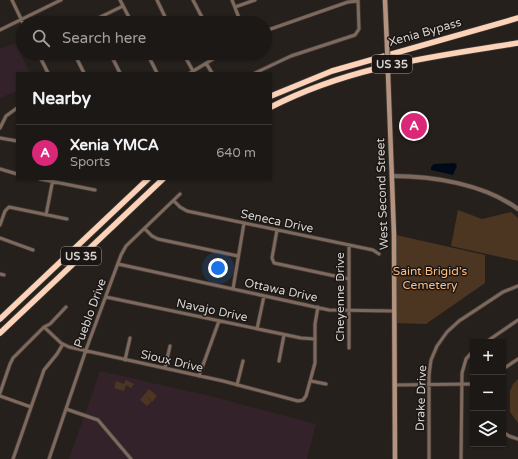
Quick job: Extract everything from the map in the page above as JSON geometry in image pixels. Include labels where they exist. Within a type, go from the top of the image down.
[{"type":"highway","name":"Xenia Bypass","points":[[272,96],[332,71],[518,18]]},
{"type":"highway","name":"Xenia Bypass","points":[[272,107],[320,85],[372,68],[410,60],[518,43]]},
{"type":"highway","name":"US 35","points":[[0,318],[147,180]]},
{"type":"highway","name":"US 35","points":[[0,333],[162,180]]},
{"type":"highway","points":[[0,337],[77,260]]},
{"type":"main road","name":"West Second Street","points":[[385,0],[392,176],[395,459]]},
{"type":"street","points":[[12,0],[20,16]]},
{"type":"street","points":[[31,16],[61,0]]},
{"type":"street","points":[[120,0],[128,16]]},
{"type":"street","points":[[157,0],[165,16]]},
{"type":"street","points":[[193,0],[201,16]]},
{"type":"street","points":[[232,0],[238,16]]},
{"type":"street","points":[[235,7],[255,0]]},
{"type":"street","points":[[257,72],[291,56],[355,35],[359,29],[358,1],[348,2],[272,29]]},
{"type":"street","points":[[106,16],[123,6]]},
{"type":"street","points":[[0,30],[16,23]]},
{"type":"street","points":[[42,60],[48,72]]},
{"type":"street","points":[[78,60],[84,72]]},
{"type":"street","points":[[114,60],[120,72]]},
{"type":"street","points":[[150,60],[156,72]]},
{"type":"street","points":[[186,60],[191,72],[210,60]]},
{"type":"street","points":[[206,63],[211,72]]},
{"type":"street","points":[[0,128],[6,116],[16,109]]},
{"type":"street","points":[[0,138],[16,141]]},
{"type":"street","points":[[0,169],[16,174]]},
{"type":"street","points":[[392,176],[422,177],[477,188],[499,197],[518,209]]},
{"type":"street","points":[[46,215],[53,180],[96,190]]},
{"type":"street","name":"Pueblo Drive","points":[[49,459],[121,254],[126,246],[180,194]]},
{"type":"street","name":"Seneca Drive","points":[[174,201],[180,207],[187,210],[373,250],[379,254]]},
{"type":"street","points":[[0,225],[7,207],[66,219]]},
{"type":"street","points":[[233,289],[244,223]]},
{"type":"street","points":[[145,229],[152,236],[158,239],[238,256]]},
{"type":"street","points":[[277,230],[272,258],[274,263],[349,279]]},
{"type":"street","points":[[0,238],[34,250]]},
{"type":"street","name":"Cheyenne Drive","points":[[349,245],[349,348]]},
{"type":"street","name":"Ottawa Drive","points":[[118,264],[332,310],[394,311]]},
{"type":"street","name":"Drake Drive","points":[[428,459],[429,369],[437,346],[446,332],[459,321],[503,292],[518,286]]},
{"type":"street","points":[[257,329],[264,296]]},
{"type":"street","name":"Navajo Drive","points":[[106,297],[284,335],[315,339]]},
{"type":"street","points":[[0,393],[12,361],[44,327],[50,324],[66,307]]},
{"type":"street","points":[[318,307],[315,324],[315,363],[311,381],[326,384]]},
{"type":"street","points":[[490,339],[518,320]]},
{"type":"street","points":[[199,376],[218,321]]},
{"type":"street","name":"Sioux Drive","points":[[44,327],[63,344],[86,351],[199,376],[298,401],[302,400],[306,396],[311,381]]},
{"type":"street","points":[[278,361],[284,335]]},
{"type":"street","points":[[125,360],[130,338]]},
{"type":"street","points":[[13,459],[44,370],[63,344]]},
{"type":"street","points":[[165,368],[170,346]]},
{"type":"street","points":[[461,459],[461,384],[463,368],[466,359],[470,354]]},
{"type":"street","points":[[506,367],[518,359]]},
{"type":"street","points":[[236,385],[243,361]]},
{"type":"street","points":[[395,385],[470,384]]},
{"type":"street","points":[[0,396],[31,407]]},
{"type":"street","points":[[66,409],[98,420],[131,459]]},
{"type":"street","points":[[506,434],[518,439]]},
{"type":"shaded area","points":[[15,43],[16,60],[24,60],[30,72],[16,72],[16,91],[0,98],[0,49]]},
{"type":"shaded area","points":[[100,371],[210,396],[316,424],[307,459],[69,459]]},
{"type":"green space","points":[[458,210],[482,219],[511,212],[518,218],[518,261],[451,246]]},
{"type":"green space","name":"Saint Brigid’s Cemetery","points":[[396,235],[485,255],[485,283],[426,324],[397,323]]},
{"type":"green space","points":[[518,379],[518,423],[510,412],[510,391],[513,384]]},
{"type":"green space","points":[[126,380],[134,384],[131,388],[126,385],[124,391],[114,388],[116,381],[124,384]]},
{"type":"green space","points":[[149,389],[157,396],[152,402],[146,396],[151,402],[147,406],[140,400]]},
{"type":"water","points":[[455,163],[457,166],[453,175],[431,170],[431,167],[434,164]]},
{"type":"place","name":"Xenia YMCA","points":[[414,126]]}]
